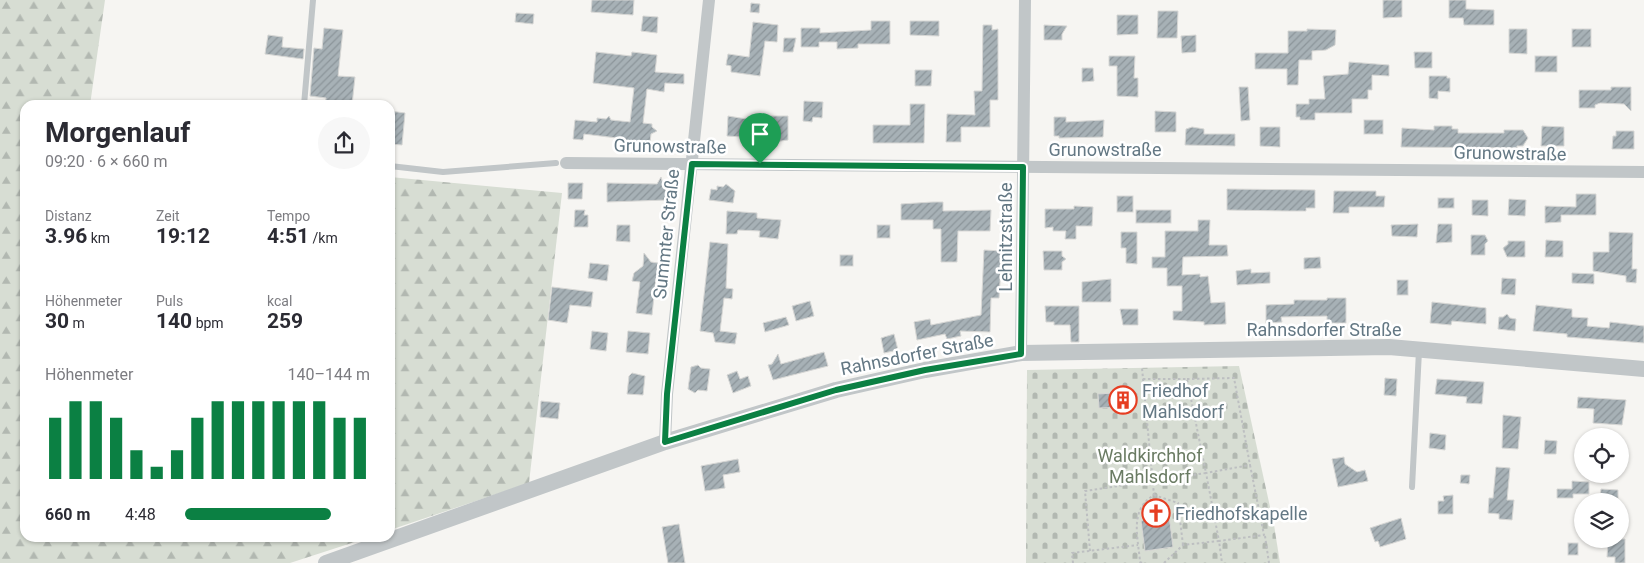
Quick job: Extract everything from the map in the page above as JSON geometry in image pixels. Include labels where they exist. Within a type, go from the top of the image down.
[{"type":"street","name":"Summter Straße","points":[[665,442],[666,403],[709,0]]},
{"type":"street","name":"Lehnitzstraße","points":[[1021,354],[1024,0]]},
{"type":"street","name":"Grunowstraße","points":[[561,163],[1644,172]]},
{"type":"street","name":"Rahnsdorfer Straße","points":[[395,538],[665,442],[836,390],[925,370],[1021,354],[1389,347],[1644,369]]},
{"type":"street","name":"Rahnsdorfer Straße","points":[[326,563],[385,542]]},
{"type":"lane","points":[[304,100],[313,0]]},
{"type":"lane","points":[[395,167],[443,172],[561,163]]},
{"type":"lane","name":"Rahnsdorfer Straße","points":[[1412,487],[1419,349]]},
{"type":"path","points":[[1142,368],[1154,495]]},
{"type":"path","points":[[1144,380],[1234,378],[1269,563]]},
{"type":"path","points":[[1187,379],[1222,563]]},
{"type":"path","points":[[1090,550],[1085,491],[1250,465]]},
{"type":"path","points":[[1142,563],[1140,562],[1138,545],[1138,511],[1145,500],[1154,495],[1178,503],[1183,545]]},
{"type":"path","points":[[1164,563],[1183,545],[1264,535]]},
{"type":"path","points":[[1073,563],[1072,553],[1138,545]]},
{"type":"green space","points":[[0,0],[105,0],[91,100],[20,100],[20,542],[355,542],[290,563],[0,563]]},
{"type":"green space","points":[[395,177],[562,193],[529,483],[395,528]]},
{"type":"green space","name":"Waldkirchhof Mahlsdorf","points":[[1239,366],[1274,525],[1280,563],[1026,563],[1027,370]]},
{"type":"building","points":[[592,0],[634,0],[633,15],[591,12]]},
{"type":"building","points":[[1383,0],[1402,0],[1402,17],[1383,18]]},
{"type":"building","points":[[1449,0],[1466,0],[1466,9],[1494,10],[1494,25],[1464,25],[1463,18],[1449,18]]},
{"type":"building","points":[[751,3],[760,4],[759,13],[750,12]]},
{"type":"building","points":[[1158,11],[1178,11],[1177,38],[1157,38]]},
{"type":"building","points":[[516,13],[534,14],[533,24],[515,22]]},
{"type":"building","points":[[1117,15],[1138,15],[1138,34],[1117,35]]},
{"type":"building","points":[[643,16],[658,17],[657,33],[641,31]]},
{"type":"building","points":[[871,21],[890,21],[890,44],[858,44],[858,48],[837,49],[837,42],[819,42],[819,47],[801,47],[801,28],[820,28],[820,33],[871,30]]},
{"type":"building","points":[[910,21],[939,21],[939,36],[910,35]]},
{"type":"building","points":[[753,22],[778,25],[777,42],[765,41],[760,76],[731,72],[731,66],[726,65],[728,54],[749,57]]},
{"type":"building","points":[[983,25],[992,25],[992,30],[998,29],[998,100],[990,100],[990,127],[961,127],[961,142],[946,142],[947,114],[975,115],[974,91],[982,91]]},
{"type":"building","points":[[1044,25],[1067,26],[1062,34],[1062,40],[1044,40]]},
{"type":"building","points":[[324,28],[343,30],[338,76],[355,77],[353,100],[326,100],[326,98],[310,96],[314,48],[322,49]]},
{"type":"building","points":[[1307,29],[1336,30],[1335,45],[1326,50],[1312,51],[1312,60],[1299,60],[1298,85],[1287,85],[1287,69],[1255,69],[1255,53],[1288,53],[1288,31],[1307,31]]},
{"type":"building","points":[[1509,29],[1527,29],[1527,54],[1509,53]]},
{"type":"building","points":[[1572,29],[1591,29],[1591,47],[1572,47]]},
{"type":"building","points":[[268,35],[283,37],[282,47],[304,49],[303,59],[265,54]]},
{"type":"building","points":[[1196,35],[1196,52],[1182,53],[1181,36]]},
{"type":"building","points":[[784,38],[796,38],[793,52],[783,52]]},
{"type":"building","points":[[596,52],[631,56],[632,52],[657,55],[655,72],[684,74],[684,84],[665,83],[664,92],[647,89],[643,123],[652,124],[652,127],[657,131],[651,134],[650,143],[616,141],[617,138],[584,134],[583,140],[573,139],[575,120],[597,122],[597,118],[606,119],[609,116],[611,120],[630,122],[634,88],[593,83]]},
{"type":"building","points":[[1414,52],[1432,52],[1432,68],[1415,68]]},
{"type":"building","points":[[1109,56],[1135,56],[1134,78],[1138,78],[1138,97],[1117,96],[1117,66],[1109,66]]},
{"type":"building","points":[[1535,56],[1557,56],[1557,72],[1535,72]]},
{"type":"building","points":[[1349,62],[1389,65],[1389,76],[1372,75],[1372,90],[1368,90],[1368,99],[1352,99],[1352,113],[1315,113],[1315,120],[1300,120],[1300,117],[1296,117],[1296,104],[1309,104],[1309,99],[1325,99],[1323,76],[1348,74]]},
{"type":"building","points":[[1082,68],[1093,68],[1094,81],[1082,82]]},
{"type":"building","points":[[915,70],[932,70],[931,86],[915,86]]},
{"type":"building","points":[[1429,76],[1447,76],[1447,78],[1450,78],[1450,92],[1438,91],[1438,99],[1429,98]]},
{"type":"building","points":[[1239,87],[1248,87],[1250,120],[1241,121]]},
{"type":"building","points":[[1611,87],[1631,87],[1631,111],[1624,104],[1600,103],[1595,105],[1595,108],[1579,108],[1579,90],[1611,90]]},
{"type":"building","points":[[804,101],[823,102],[822,118],[813,117],[812,122],[803,121]]},
{"type":"building","points":[[910,104],[925,104],[924,143],[873,143],[873,125],[910,125]]},
{"type":"building","points":[[1155,111],[1176,112],[1176,132],[1155,132]]},
{"type":"building","points":[[395,112],[405,113],[402,145],[395,144]]},
{"type":"building","points":[[728,116],[759,121],[759,116],[788,116],[788,140],[767,143],[767,140],[760,138],[727,136]]},
{"type":"building","points":[[1054,117],[1066,117],[1066,122],[1104,120],[1103,137],[1059,138],[1059,136],[1054,136]]},
{"type":"building","points":[[1364,120],[1383,120],[1383,134],[1364,134]]},
{"type":"building","points":[[1434,126],[1452,126],[1452,129],[1458,129],[1458,133],[1504,133],[1504,130],[1523,130],[1528,138],[1523,146],[1517,146],[1517,148],[1401,147],[1402,128],[1434,130]]},
{"type":"building","points":[[1542,126],[1564,127],[1564,146],[1541,146]]},
{"type":"building","points":[[1192,127],[1204,129],[1204,134],[1235,134],[1235,146],[1185,145],[1186,129]]},
{"type":"building","points":[[1260,127],[1280,127],[1280,147],[1260,146]]},
{"type":"building","points":[[1616,131],[1634,131],[1634,149],[1612,149],[1613,136],[1616,136]]},
{"type":"building","points":[[661,177],[663,184],[666,184],[666,200],[607,202],[607,183],[657,184]]},
{"type":"building","points":[[568,183],[583,183],[582,199],[568,199]]},
{"type":"building","points":[[726,184],[735,191],[733,203],[709,200],[711,189],[717,190],[717,186],[723,187]]},
{"type":"building","points":[[1227,189],[1315,190],[1315,208],[1306,208],[1306,211],[1227,210]]},
{"type":"building","points":[[1334,191],[1376,191],[1376,196],[1385,196],[1384,207],[1349,207],[1349,213],[1333,213]]},
{"type":"building","points":[[1576,194],[1596,194],[1596,215],[1561,215],[1561,222],[1545,223],[1545,206],[1576,207]]},
{"type":"building","points":[[1117,196],[1133,196],[1133,212],[1117,212]]},
{"type":"building","points":[[1438,198],[1454,198],[1454,208],[1438,208]]},
{"type":"building","points":[[1509,199],[1526,200],[1525,216],[1508,215]]},
{"type":"building","points":[[1472,200],[1488,200],[1488,216],[1472,215]]},
{"type":"building","points":[[943,202],[943,211],[991,210],[990,231],[958,231],[957,262],[941,262],[941,229],[933,229],[933,220],[901,220],[901,204]]},
{"type":"building","points":[[1074,206],[1093,207],[1092,226],[1076,226],[1076,239],[1065,239],[1066,231],[1053,231],[1053,227],[1045,228],[1045,209],[1074,209]]},
{"type":"building","points":[[575,210],[585,210],[584,215],[588,215],[588,227],[574,227]]},
{"type":"building","points":[[1136,210],[1171,210],[1171,223],[1136,223]]},
{"type":"building","points":[[727,211],[757,213],[757,218],[781,220],[778,239],[759,237],[760,231],[738,230],[737,234],[726,234]]},
{"type":"building","points":[[1198,220],[1210,220],[1209,245],[1227,245],[1228,256],[1183,257],[1182,275],[1200,274],[1200,277],[1208,276],[1211,303],[1225,302],[1226,324],[1204,325],[1204,322],[1173,320],[1173,311],[1182,311],[1182,286],[1167,286],[1167,268],[1152,268],[1152,257],[1165,257],[1165,231],[1198,231]]},
{"type":"building","points":[[1418,224],[1417,237],[1392,236],[1391,225]]},
{"type":"building","points":[[1438,224],[1452,224],[1452,242],[1436,243]]},
{"type":"building","points":[[617,225],[630,225],[630,242],[616,241]]},
{"type":"building","points":[[877,225],[890,225],[890,238],[877,238]]},
{"type":"building","points":[[1121,232],[1137,232],[1137,264],[1126,263],[1126,248],[1121,248]]},
{"type":"building","points":[[1609,232],[1633,233],[1632,269],[1637,269],[1636,283],[1626,282],[1626,276],[1593,271],[1593,252],[1609,252]]},
{"type":"building","points":[[1471,235],[1485,235],[1488,241],[1485,244],[1485,255],[1471,255]]},
{"type":"building","points":[[1546,240],[1563,241],[1563,257],[1545,257]]},
{"type":"building","points":[[1508,241],[1525,241],[1525,257],[1507,257],[1503,248],[1508,244]]},
{"type":"building","points":[[710,242],[728,244],[726,288],[733,289],[732,299],[724,298],[720,331],[737,333],[735,344],[715,342],[713,333],[700,331]]},
{"type":"building","points":[[984,250],[1002,251],[999,298],[991,298],[990,332],[960,331],[961,336],[947,339],[945,334],[917,340],[914,322],[930,319],[931,325],[981,315]]},
{"type":"building","points":[[1043,251],[1062,251],[1062,256],[1066,259],[1062,262],[1062,270],[1044,270]]},
{"type":"building","points":[[644,253],[651,262],[658,263],[657,271],[660,275],[656,278],[652,315],[636,313],[640,282],[632,281],[634,273],[643,266]]},
{"type":"building","points":[[840,255],[853,255],[853,266],[840,266]]},
{"type":"building","points":[[1320,257],[1321,268],[1304,269],[1304,258]]},
{"type":"building","points":[[590,263],[609,265],[607,281],[588,278]]},
{"type":"building","points":[[1251,269],[1251,273],[1270,272],[1270,283],[1237,285],[1236,271]]},
{"type":"building","points":[[1572,273],[1594,274],[1594,284],[1572,283]]},
{"type":"building","points":[[1502,278],[1516,279],[1515,295],[1501,294]]},
{"type":"building","points":[[1111,279],[1111,302],[1082,302],[1082,282]]},
{"type":"building","points":[[1397,280],[1408,280],[1408,295],[1397,295]]},
{"type":"building","points":[[552,287],[593,292],[591,307],[570,305],[567,323],[548,320]]},
{"type":"building","points":[[1327,298],[1346,298],[1346,323],[1327,323],[1327,316],[1281,317],[1282,322],[1266,323],[1266,305],[1294,304],[1294,300],[1327,300]]},
{"type":"building","points":[[810,301],[814,316],[796,321],[792,306]]},
{"type":"building","points":[[1432,302],[1486,308],[1486,324],[1452,321],[1451,325],[1430,323]]},
{"type":"building","points":[[1536,305],[1572,309],[1572,317],[1588,318],[1587,326],[1609,328],[1610,322],[1644,326],[1644,343],[1567,337],[1567,334],[1533,331]]},
{"type":"building","points":[[1045,306],[1079,306],[1079,342],[1071,342],[1070,325],[1054,325],[1054,322],[1046,322]]},
{"type":"building","points":[[1120,309],[1138,309],[1138,325],[1123,325]]},
{"type":"building","points":[[1507,314],[1510,318],[1516,319],[1515,331],[1498,329],[1499,317]]},
{"type":"building","points":[[786,317],[789,325],[765,332],[763,323]]},
{"type":"building","points":[[592,331],[608,333],[606,351],[590,349]]},
{"type":"building","points":[[628,331],[650,333],[648,354],[626,352]]},
{"type":"building","points":[[894,334],[898,350],[884,353],[881,338]]},
{"type":"building","points":[[824,352],[828,366],[773,380],[768,365],[772,364],[778,354],[781,364]]},
{"type":"building","points":[[698,365],[701,368],[710,369],[707,391],[698,390],[695,393],[688,389],[691,367]]},
{"type":"building","points":[[737,371],[740,379],[748,376],[751,386],[733,393],[727,375]]},
{"type":"building","points":[[632,373],[645,376],[643,395],[627,394],[629,376]]},
{"type":"building","points":[[1385,378],[1397,379],[1396,396],[1384,395]]},
{"type":"building","points":[[1437,379],[1484,382],[1482,404],[1466,403],[1467,397],[1435,394]]},
{"type":"building","points":[[1129,392],[1130,407],[1099,408],[1098,394]]},
{"type":"building","points":[[1578,397],[1626,400],[1622,425],[1593,423],[1594,409],[1577,408]]},
{"type":"building","points":[[541,401],[560,403],[558,419],[540,417]]},
{"type":"building","points":[[1503,415],[1521,417],[1518,449],[1502,448]]},
{"type":"building","points":[[1430,433],[1446,435],[1445,450],[1429,448]]},
{"type":"building","points":[[1545,440],[1557,441],[1556,454],[1544,454]]},
{"type":"building","points":[[1344,457],[1345,464],[1357,472],[1365,470],[1368,481],[1338,487],[1332,459]]},
{"type":"building","points":[[738,459],[740,472],[723,475],[725,488],[705,491],[701,466]]},
{"type":"building","points":[[1496,467],[1510,468],[1507,500],[1514,500],[1512,520],[1499,519],[1499,514],[1488,513],[1489,498],[1493,498]]},
{"type":"building","points":[[1461,475],[1470,475],[1469,484],[1460,483]]},
{"type":"building","points":[[1572,481],[1574,483],[1589,483],[1589,493],[1574,493],[1573,498],[1557,498],[1557,489],[1572,489]]},
{"type":"building","points":[[1601,489],[1618,490],[1618,493],[1601,493]]},
{"type":"building","points":[[1453,495],[1453,514],[1438,514],[1438,501],[1444,501],[1443,496]]},
{"type":"building","points":[[1154,503],[1163,510],[1164,515],[1169,515],[1173,547],[1145,551],[1141,521],[1149,517],[1148,512]]},
{"type":"building","points":[[1401,518],[1406,539],[1380,547],[1378,541],[1375,542],[1370,528]]},
{"type":"building","points":[[679,524],[685,563],[668,563],[662,527]]},
{"type":"building","points":[[1568,543],[1574,543],[1574,548],[1578,548],[1578,555],[1568,555]]},
{"type":"building","points":[[1608,548],[1625,548],[1625,563],[1615,563],[1615,557],[1607,557]]},
{"type":"place","name":"Friedhof Mahlsdorf","points":[[1123,400]]},
{"type":"place","name":"Friedhofskapelle","points":[[1156,513]]},
{"type":"route","points":[[692,164],[760,164],[1023,167],[1021,354],[925,370],[836,390],[665,442],[667,394],[692,164]]}]
